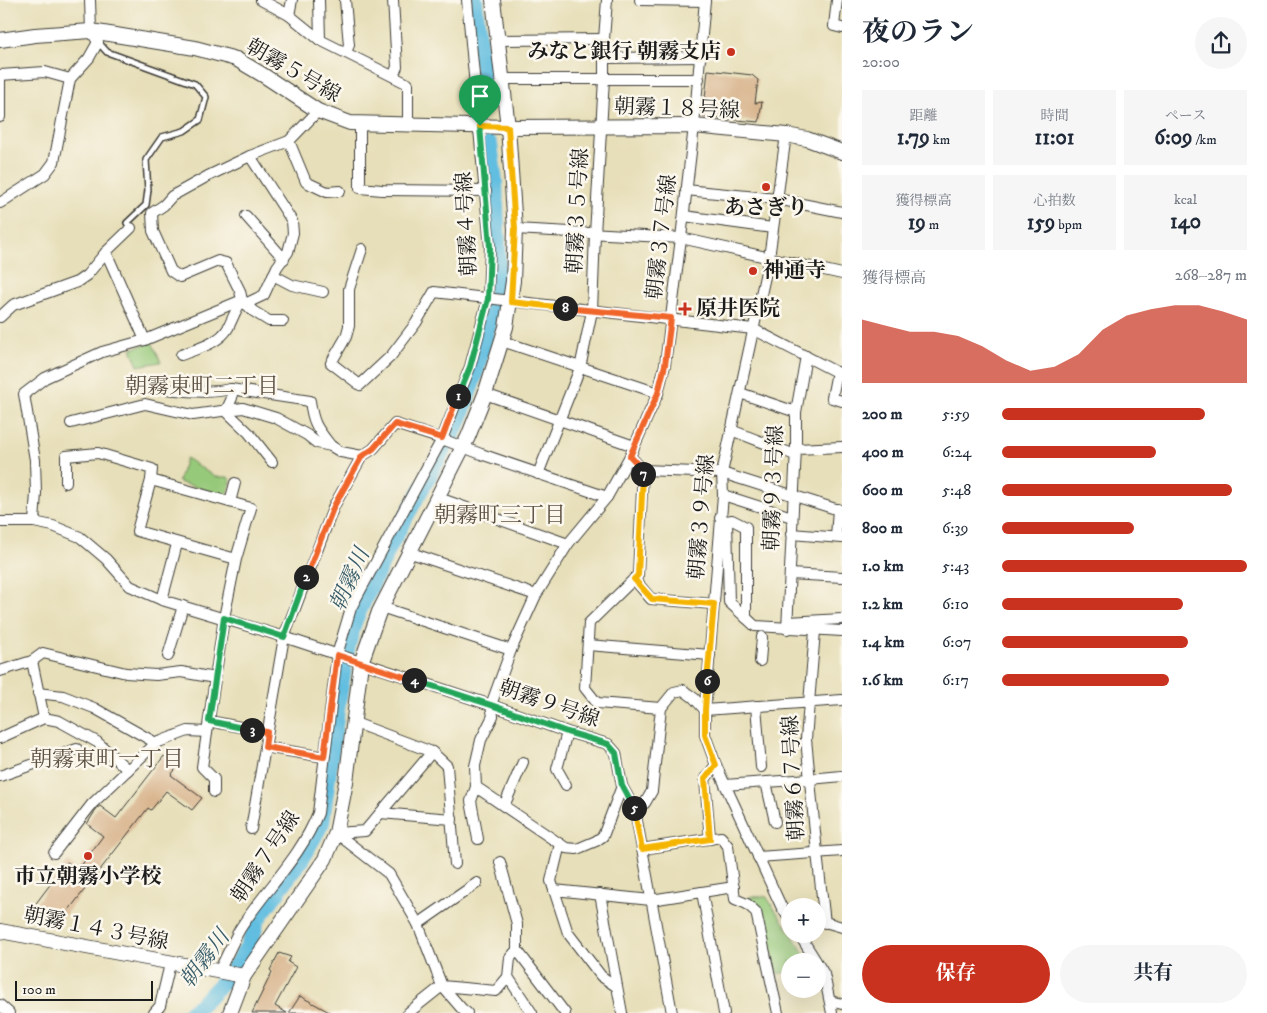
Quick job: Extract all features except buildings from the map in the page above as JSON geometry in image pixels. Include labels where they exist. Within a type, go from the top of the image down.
[{"type":"street","points":[[0,203],[45,174],[54,162],[70,79],[89,58],[95,36],[90,0]]},
{"type":"street","points":[[261,0],[289,15],[320,40],[408,84],[408,124]]},
{"type":"street","points":[[289,15],[292,0]]},
{"type":"street","points":[[319,0],[320,40]]},
{"type":"street","points":[[345,0],[349,45],[346,52]]},
{"type":"street","points":[[393,0],[397,67],[393,76]]},
{"type":"street","name":"朝霧４号線","points":[[339,656],[351,608],[443,439],[498,300],[490,247],[468,0]]},
{"type":"street","points":[[230,1013],[244,976],[325,859],[336,833],[355,723],[356,662],[485,394],[502,341],[498,300],[515,229],[508,127],[493,0]]},
{"type":"street","name":"朝霧３５号線","points":[[538,474],[580,368],[592,311],[607,0]]},
{"type":"street","points":[[640,0],[705,0]]},
{"type":"street","name":"朝霧３７号線","points":[[478,839],[471,801],[476,787],[475,766],[481,740],[493,716],[491,705],[511,650],[536,595],[568,544],[607,497],[630,456],[658,393],[665,365],[684,216],[699,79],[705,0]]},
{"type":"street","points":[[837,0],[834,26],[842,28]]},
{"type":"street","name":"朝霧５号線","points":[[0,40],[35,34],[95,36],[195,48],[236,59],[318,111],[336,119],[360,124],[508,127]]},
{"type":"street","points":[[498,40],[604,39]]},
{"type":"street","points":[[604,58],[701,57]]},
{"type":"street","points":[[0,117],[0,76],[44,72],[70,79]]},
{"type":"street","points":[[502,79],[699,79]]},
{"type":"street","points":[[283,321],[269,321],[253,312],[244,302],[226,262],[218,261],[180,277],[171,271],[153,231],[152,213],[164,205],[172,196],[250,156],[289,141],[318,111]]},
{"type":"street","points":[[360,124],[360,188],[486,191]]},
{"type":"street","name":"朝霧１８号線","points":[[508,127],[694,126],[786,135],[807,139],[842,152]]},
{"type":"street","name":"朝霧３９号線","points":[[781,899],[758,857],[716,765],[705,735],[705,710],[714,604],[724,519],[722,473],[769,258],[786,135]]},
{"type":"street","points":[[289,141],[306,182],[327,192],[340,191]]},
{"type":"street","points":[[34,522],[36,493],[35,460],[24,394],[45,378],[102,352],[145,340],[264,295],[277,267],[288,252],[293,233],[292,221],[250,156]]},
{"type":"street","points":[[686,190],[777,199],[842,212]]},
{"type":"street","points":[[246,216],[284,258]]},
{"type":"street","points":[[684,216],[773,228]]},
{"type":"street","points":[[0,317],[13,305],[77,282],[91,271],[106,252],[131,228]]},
{"type":"street","points":[[515,229],[681,238],[842,274]]},
{"type":"street","points":[[362,249],[349,289],[350,326],[331,363],[360,386],[391,356],[416,323],[434,292],[754,328],[840,373],[832,398],[842,401]]},
{"type":"street","points":[[106,252],[145,340]]},
{"type":"street","points":[[273,275],[292,286],[323,292]]},
{"type":"street","points":[[181,355],[219,339],[228,330],[234,312],[244,302]]},
{"type":"street","points":[[502,341],[658,393]]},
{"type":"street","name":"朝霧９３号線","points":[[788,626],[796,412],[806,356]]},
{"type":"street","points":[[164,389],[197,393],[231,389],[310,401],[312,419],[331,446]]},
{"type":"street","points":[[226,411],[232,398],[231,389]]},
{"type":"street","points":[[740,393],[796,412]]},
{"type":"street","points":[[485,394],[634,446]]},
{"type":"street","points":[[71,423],[145,404],[193,414],[243,408],[276,418],[307,434],[316,443],[331,446],[341,452],[362,456]]},
{"type":"street","points":[[226,411],[249,433],[272,462]]},
{"type":"street","points":[[251,829],[284,637],[334,506],[362,456],[373,449],[395,424],[607,497]]},
{"type":"street","points":[[731,430],[796,452],[842,447]]},
{"type":"street","points":[[66,483],[66,456],[98,453],[152,469],[151,480],[137,531],[236,560]]},
{"type":"street","points":[[630,456],[643,470],[722,473],[840,510],[839,538],[791,534]]},
{"type":"street","points":[[643,470],[638,575],[589,623],[585,688],[598,703],[661,708]]},
{"type":"street","points":[[151,480],[251,508],[236,560],[224,618],[202,767],[214,779],[214,792]]},
{"type":"street","points":[[230,502],[235,483]]},
{"type":"street","points":[[723,495],[792,517]]},
{"type":"street","points":[[436,497],[568,544]]},
{"type":"street","points":[[746,618],[746,527],[732,520],[724,519],[729,602],[746,618],[755,626],[788,626],[842,619]]},
{"type":"street","name":"朝霧９号線","points":[[0,522],[34,522],[53,526],[80,537],[106,560],[130,586],[162,600],[284,637],[608,744],[616,753],[622,786],[635,810],[672,1013]]},
{"type":"street","points":[[162,600],[178,544]]},
{"type":"street","points":[[408,552],[536,595]]},
{"type":"street","points":[[790,574],[842,577]]},
{"type":"street","points":[[634,579],[652,599],[714,604]]},
{"type":"street","points":[[168,656],[183,606]]},
{"type":"street","points":[[381,607],[511,650]]},
{"type":"street","points":[[788,626],[815,631],[842,632]]},
{"type":"street","name":"朝霧６７号線","points":[[815,631],[806,739],[820,898]]},
{"type":"street","points":[[760,661],[762,637]]},
{"type":"street","points":[[588,645],[710,655]]},
{"type":"street","points":[[0,671],[32,662],[42,653],[126,673],[156,675],[181,672],[215,678]]},
{"type":"street","name":"朝霧７号線","points":[[221,972],[240,930],[288,865],[313,825],[318,813],[339,656]]},
{"type":"street","points":[[32,662],[44,718]]},
{"type":"street","points":[[635,810],[645,803],[652,791],[661,708],[674,692],[683,690],[705,710],[842,700]]},
{"type":"street","points":[[38,693],[63,696],[94,708],[156,743]]},
{"type":"street","points":[[756,706],[761,767]]},
{"type":"street","points":[[0,738],[44,718],[59,721],[97,742],[128,770]]},
{"type":"street","points":[[209,721],[267,732]]},
{"type":"street","points":[[355,723],[432,752],[447,766],[455,864]]},
{"type":"street","points":[[54,853],[92,804],[156,743],[188,731],[207,732]]},
{"type":"street","points":[[566,785],[557,769],[567,732]]},
{"type":"street","points":[[265,747],[324,757]]},
{"type":"street","points":[[0,776],[77,749]]},
{"type":"street","points":[[336,833],[365,831],[432,752]]},
{"type":"street","points":[[504,806],[523,762]]},
{"type":"street","points":[[710,839],[705,779],[716,765]]},
{"type":"street","points":[[725,785],[842,776]]},
{"type":"street","points":[[766,782],[774,822]]},
{"type":"street","points":[[476,787],[566,848],[577,849],[603,836],[622,786]]},
{"type":"street","points":[[380,813],[452,819]]},
{"type":"street","points":[[336,833],[388,874],[418,924],[442,986],[462,1012]]},
{"type":"street","points":[[642,849],[721,837],[728,846],[735,899],[747,904],[756,912],[778,1013]]},
{"type":"street","points":[[560,844],[551,881],[568,933],[601,976],[617,988]]},
{"type":"street","points":[[758,857],[842,851]]},
{"type":"street","points":[[500,862],[517,924],[517,950],[564,1013]]},
{"type":"street","points":[[418,924],[477,883]]},
{"type":"street","points":[[554,890],[651,900],[734,887]]},
{"type":"street","points":[[702,892],[724,1013]]},
{"type":"street","points":[[600,894],[622,1013]]},
{"type":"street","points":[[826,922],[842,927]]},
{"type":"street","name":"朝霧１４３号線","points":[[0,931],[170,964],[244,976]]},
{"type":"street","points":[[408,1013],[442,986],[496,992],[508,977],[510,958],[517,950]]},
{"type":"street","points":[[154,1013],[160,1006],[170,964]]},
{"type":"street","points":[[508,977],[532,1013]]},
{"type":"street","points":[[826,983],[832,1013]]},
{"type":"street","points":[[830,1001],[842,1004]]},
{"type":"street","points":[[0,1005],[9,1013]]},
{"type":"lane","points":[[95,36],[107,52],[195,84],[206,97],[200,120],[184,131],[162,137],[146,160],[148,190],[146,205],[127,223],[131,228]]},
{"type":"green space","points":[[152,342],[161,362],[138,366],[131,349]]},
{"type":"green space","points":[[186,458],[215,477],[228,477],[231,481],[227,496],[178,482]]},
{"type":"green space","points":[[766,896],[781,919],[781,943],[797,943],[804,953],[781,953],[781,973],[777,974],[762,909],[749,897]]},
{"type":"waterway","name":"朝霧川","points":[[475,0],[485,100]]},
{"type":"waterway","name":"朝霧川","points":[[190,1013],[217,988],[234,967],[248,946],[257,920],[301,860],[322,823],[338,704],[348,645],[355,620],[393,540],[459,422],[477,369],[494,304],[498,281],[498,250],[495,181],[490,144]]},
{"type":"place","name":"みなと銀行 朝霧支店","points":[[731,52]]},
{"type":"place","name":"あさぎり","points":[[766,187]]},
{"type":"place","name":"神通寺","points":[[753,271]]},
{"type":"place","name":"原井医院","points":[[685,309]]},
{"type":"place","name":"市立朝霧小学校","points":[[88,856]]},
{"type":"district","name":"朝霧東町二丁目","points":[[202,386]]},
{"type":"district","name":"朝霧町三丁目","points":[[500,515]]},
{"type":"district","name":"朝霧東町一丁目","points":[[107,759]]},
{"type":"route","points":[[480,126],[508,127],[515,229],[511,302],[671,318],[665,365],[658,393],[630,456],[643,470],[638,575],[634,579],[652,599],[714,604],[705,710],[705,735],[716,765],[705,779],[710,839],[642,849],[635,810],[622,786],[616,753],[608,744],[337,655],[324,757],[265,747],[267,732],[209,721],[224,618],[284,637],[334,506],[362,456],[373,449],[395,424],[442,438],[470,367],[488,299],[490,247],[480,126]]}]
